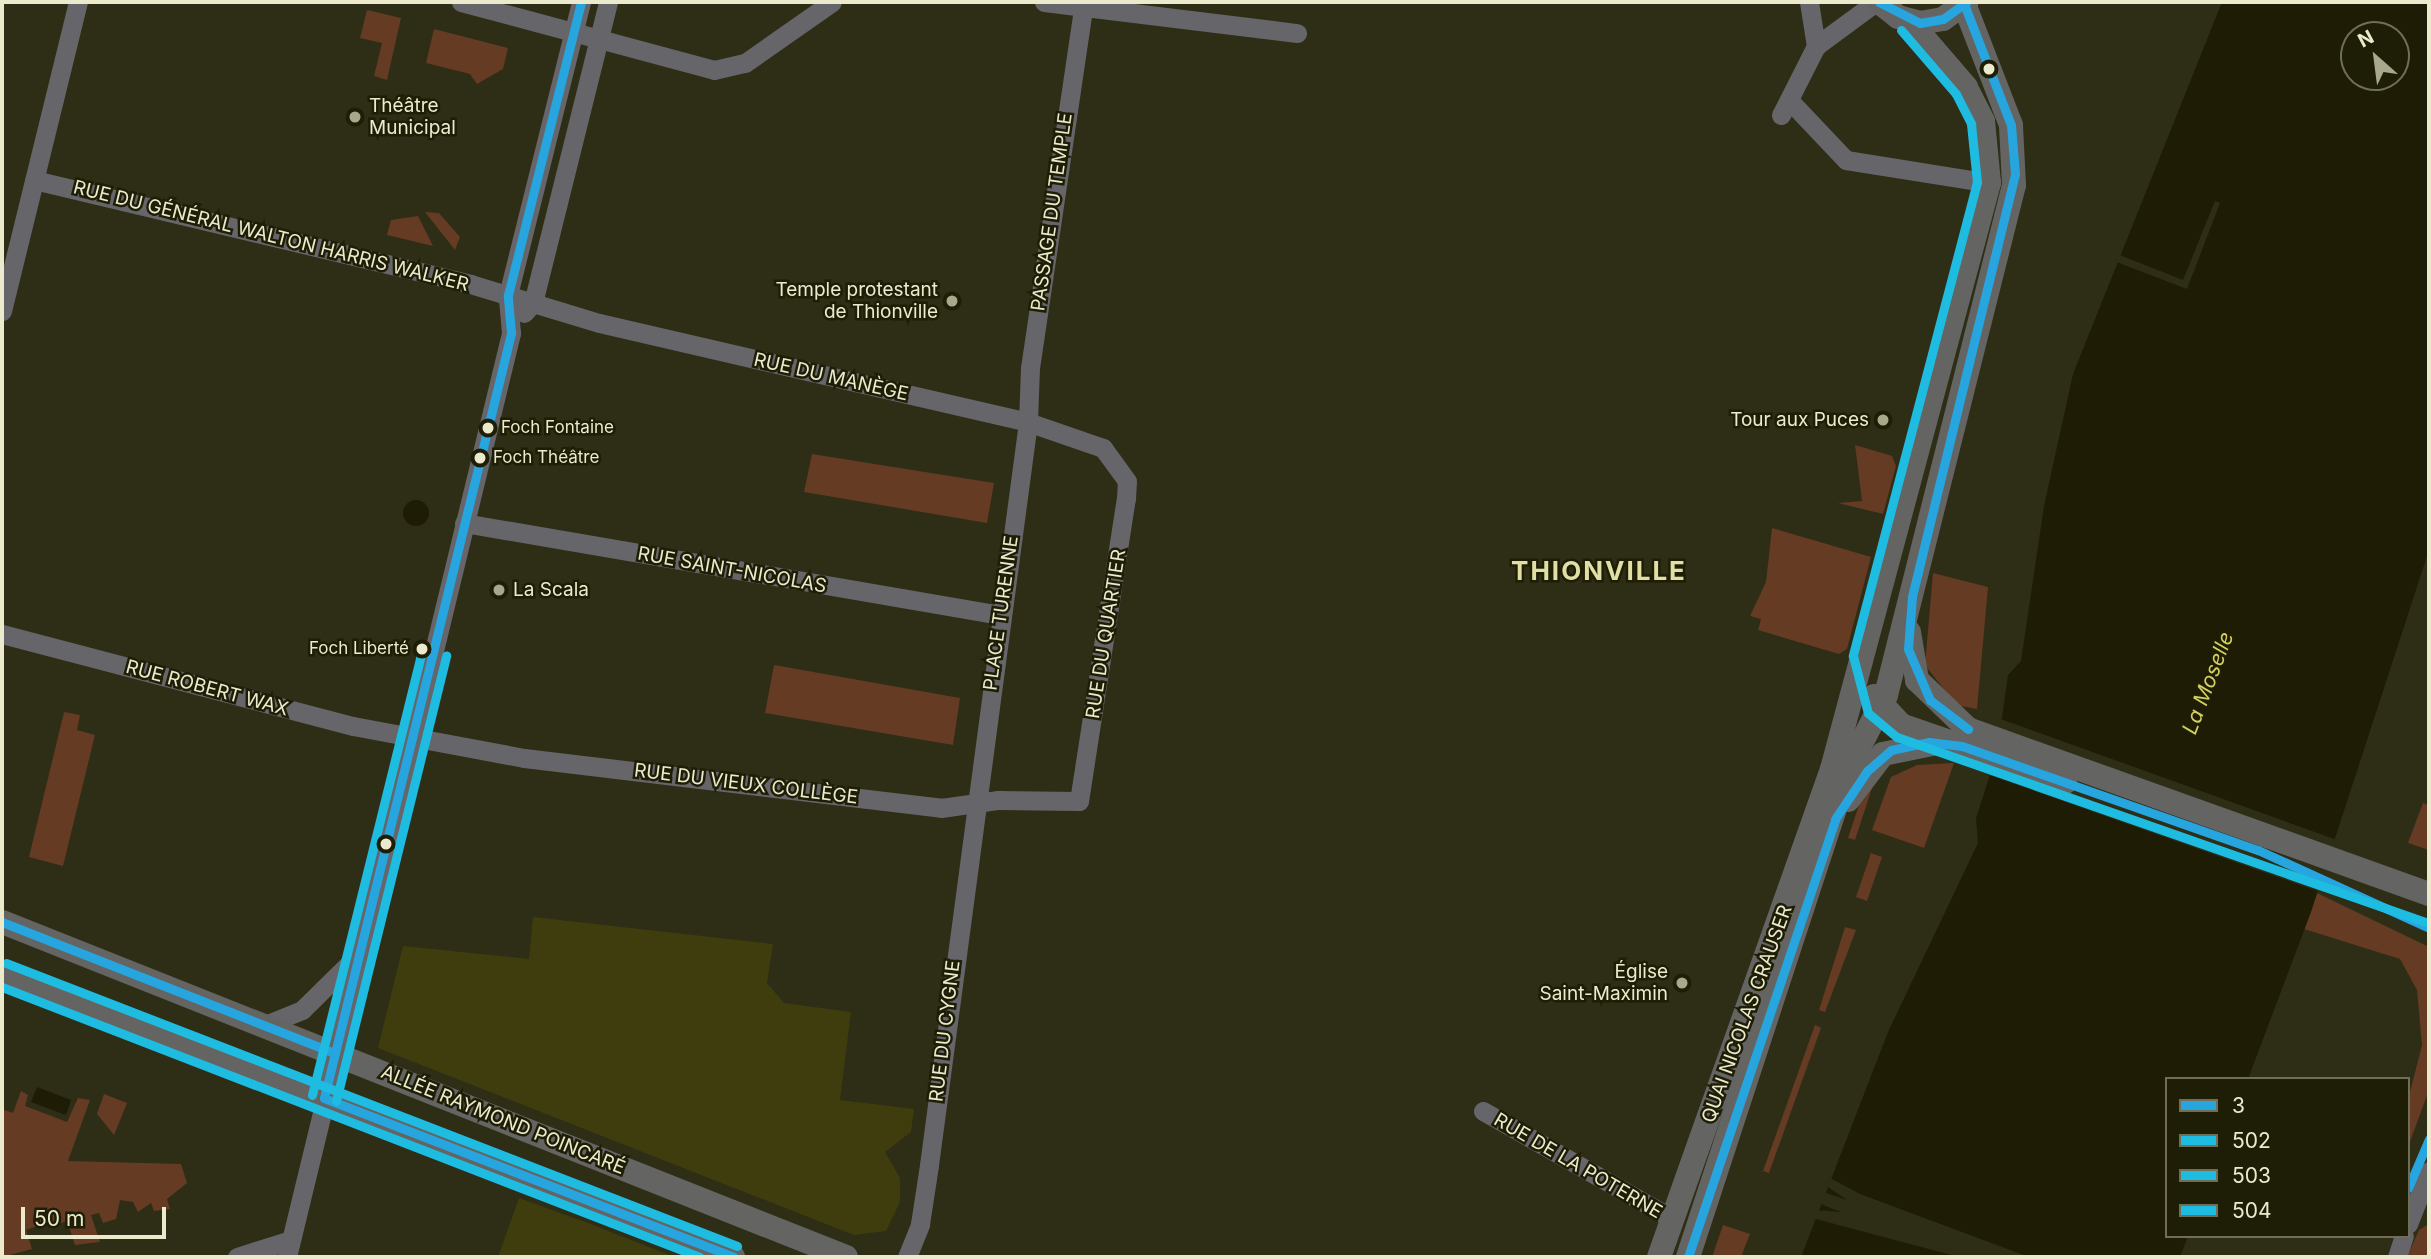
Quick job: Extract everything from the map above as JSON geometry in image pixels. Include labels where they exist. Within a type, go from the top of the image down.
[{"type":"main road","points":[[1878,2],[1910,22],[1966,87],[1983,121],[1989,183]]},
{"type":"main road","points":[[1835,819],[1848,769],[1885,708],[2015,174],[2011,125],[1965,3],[1943,19],[1910,22]]},
{"type":"main road","name":"QUAI NICOLAS CRAUSER","points":[[1659,1257],[1832,769],[1865,657],[1989,183]]},
{"type":"main road","points":[[1912,597],[1910,662],[1930,699],[1965,738]]},
{"type":"main road","points":[[1865,657],[1885,708],[2351,875],[2428,897]]},
{"type":"main road","points":[[1835,819],[1883,754],[1916,743],[1965,738]]},
{"type":"main road","name":"QUAI NICOLAS CRAUSER","points":[[1688,1257],[1835,819]]},
{"type":"main road","name":"ALLÉE RAYMOND POINCARÉ","points":[[2,922],[846,1257]]},
{"type":"main road","points":[[2,974],[733,1257]]},
{"type":"street","points":[[2,311],[78,2]]},
{"type":"street","points":[[461,2],[574,30],[596,42],[714,70],[745,63],[832,2]]},
{"type":"street","points":[[237,1257],[287,1249],[358,955],[414,739],[512,327],[508,295],[581,2]]},
{"type":"street","points":[[512,327],[533,303],[608,2]]},
{"type":"street","points":[[1044,2],[1297,33]]},
{"type":"street","points":[[1809,2],[1816,46]]},
{"type":"street","points":[[1878,2],[1816,46],[1785,107],[1813,126],[1846,160],[1989,183]]},
{"type":"street","name":"PASSAGE DU TEMPLE","points":[[1028,422],[1030,368],[1084,5]]},
{"type":"street","name":"RUE DU GÉNÉRAL WALTON HARRIS WALKER","points":[[34,180],[533,303]]},
{"type":"street","name":"RUE DU MANÈGE","points":[[533,303],[1028,422],[1102,448],[1120,468]]},
{"type":"street","name":"PLACE TURENNE","points":[[974,803],[1028,422]]},
{"type":"street","name":"RUE DU QUARTIER","points":[[1079,801],[1125,512],[1127,481],[1120,468]]},
{"type":"street","name":"RUE SAINT-NICOLAS","points":[[464,523],[1001,615]]},
{"type":"street","name":"RUE ROBERT WAX","points":[[2,634],[414,739]]},
{"type":"street","name":"RUE DU VIEUX COLLÈGE","points":[[414,739],[941,808],[974,803],[1079,801]]},
{"type":"street","name":"RUE DU CYGNE","points":[[907,1257],[927,1177],[974,803]]},
{"type":"street","points":[[265,1025],[302,1010],[358,955]]},
{"type":"street","name":"RUE DE LA POTERNE","points":[[1483,1111],[1673,1219]]},
{"type":"street","points":[[2410,1220],[2429,1171]]},
{"type":"street","points":[[2410,1224],[2429,1217]]},
{"type":"street","points":[[2397,1257],[2403,1238]]},
{"type":"shaded area","points":[[367,10],[401,18],[387,80],[374,76],[382,43],[360,38]]},
{"type":"shaded area","points":[[434,29],[508,48],[503,69],[477,84],[470,74],[426,63]]},
{"type":"shaded area","points":[[425,212],[439,213],[460,237],[455,250]]},
{"type":"shaded area","points":[[418,216],[433,246],[387,235],[391,220]]},
{"type":"shaded area","points":[[1855,445],[1892,456],[1896,466],[1883,514],[1838,503],[1862,501]]},
{"type":"shaded area","points":[[812,454],[994,483],[987,523],[804,492]]},
{"type":"shaded area","points":[[1772,528],[1871,557],[1847,649],[1839,654],[1758,630],[1761,619],[1750,616],[1766,582]]},
{"type":"shaded area","points":[[1933,573],[1988,587],[1977,709],[1956,705],[1925,665]]},
{"type":"shaded area","points":[[774,665],[960,698],[953,745],[765,713]]},
{"type":"shaded area","points":[[64,712],[80,715],[77,730],[95,735],[63,866],[29,857]]},
{"type":"shaded area","points":[[1954,763],[1924,848],[1872,830],[1891,777],[1917,765]]},
{"type":"shaded area","points":[[1873,785],[1855,840],[1848,838],[1860,802]]},
{"type":"shaded area","points":[[2423,803],[2429,805],[2429,850],[2408,843]]},
{"type":"shaded area","points":[[1871,853],[1882,857],[1867,901],[1856,897]]},
{"type":"shaded area","points":[[2317,893],[2429,947],[2429,1090],[2410,1142],[2410,1092],[2422,1045],[2417,990],[2400,959],[2304,929]]},
{"type":"shaded area","points":[[533,917],[773,944],[767,983],[784,1003],[851,1012],[840,1100],[914,1109],[911,1132],[885,1152],[900,1178],[900,1202],[886,1231],[854,1235],[378,1048],[403,946],[529,959]]},
{"type":"shaded area","points":[[1845,927],[1856,930],[1825,1012],[1819,1010]]},
{"type":"shaded area","points":[[1815,1025],[1821,1028],[1769,1173],[1763,1171]]},
{"type":"shaded area","points":[[21,1091],[28,1095],[25,1106],[67,1122],[78,1098],[90,1100],[68,1161],[181,1164],[187,1183],[167,1199],[170,1209],[154,1211],[151,1203],[138,1212],[133,1202],[120,1200],[116,1219],[103,1223],[99,1213],[91,1215],[100,1242],[75,1245],[67,1221],[54,1226],[52,1221],[26,1230],[32,1249],[2,1257],[2,1109],[13,1113]]},
{"type":"shaded area","points":[[104,1094],[127,1103],[114,1135],[97,1114]]},
{"type":"shaded area","points":[[519,1198],[588,1223],[674,1257],[498,1257]]},
{"type":"shaded area","points":[[2429,1224],[2429,1257],[2407,1257],[2419,1230]]},
{"type":"shaded area","points":[[1723,1225],[1750,1234],[1741,1257],[1712,1257]]},
{"type":"water","name":"La Moselle","points":[[2222,2],[2429,2],[2429,550],[2311,912],[2249,1077],[2165,1077],[2165,1238],[2187,1238],[2180,1257],[1801,1257],[1888,1032],[1978,843],[1976,818],[1997,753],[2008,675],[2021,661],[2044,506],[2073,374]]},
{"type":"water","points":[[416,500],[425,504],[429,513],[425,522],[416,526],[407,522],[403,513],[407,504]]},
{"type":"water","points":[[37,1087],[71,1100],[66,1115],[31,1102]]},
{"type":"pier","points":[[2215,201],[2220,203],[2187,289],[2114,261],[2117,254],[2183,280]]},
{"type":"pier","points":[[1998,718],[2337,840],[2320,892],[1986,774]]},
{"type":"pier","points":[[1828,1177],[1860,1194],[2029,1257],[1959,1257],[1812,1218],[1816,1210],[1841,1212],[1818,1203],[1823,1192],[1847,1200],[1825,1185]]},
{"type":"transit line","name":"3","points":[[324,1098],[511,333],[508,295],[581,2]]},
{"type":"transit line","name":"3","points":[[1879,2],[1920,23],[1943,19],[1966,2]]},
{"type":"transit line","name":"3","points":[[1964,4],[2011,125],[2015,174],[1912,597],[1908,649],[1930,700],[1968,729]]},
{"type":"transit line","name":"502","points":[[1901,30],[1956,94],[1971,124],[1977,182],[1853,656],[1868,713],[1897,737],[2425,922]]},
{"type":"transit line","name":"504","points":[[312,1095],[422,649]]},
{"type":"transit line","name":"503","points":[[336,1101],[446,655]]},
{"type":"transit line","name":"3","points":[[1688,1257],[1835,819],[1867,771],[1891,750],[1929,742],[1962,746],[2258,850],[2429,928]]},
{"type":"transit line","name":"3","points":[[2,922],[335,1053]]},
{"type":"transit line","name":"504","points":[[6,963],[737,1246]]},
{"type":"transit line","name":"503","points":[[2,987],[700,1257]]},
{"type":"transit line","name":"3","points":[[324,1098],[733,1257]]},
{"type":"transit line","name":"3","points":[[2410,1183],[2429,1139]]},
{"type":"place","name":"Théâtre Municipal","points":[[355,117]]},
{"type":"place","name":"Temple protestant de Thionville","points":[[952,301]]},
{"type":"place","name":"Tour aux Puces","points":[[1883,420]]},
{"type":"place","name":"Foch Fontaine","points":[[488,428]]},
{"type":"place","name":"Foch Théâtre","points":[[480,458]]},
{"type":"place","name":"La Scala","points":[[499,590]]},
{"type":"place","name":"Foch Liberté","points":[[422,649]]},
{"type":"place","name":"Église Saint-Maximin","points":[[1682,983]]},
{"type":"district","name":"THIONVILLE","points":[[1599,571]]}]
